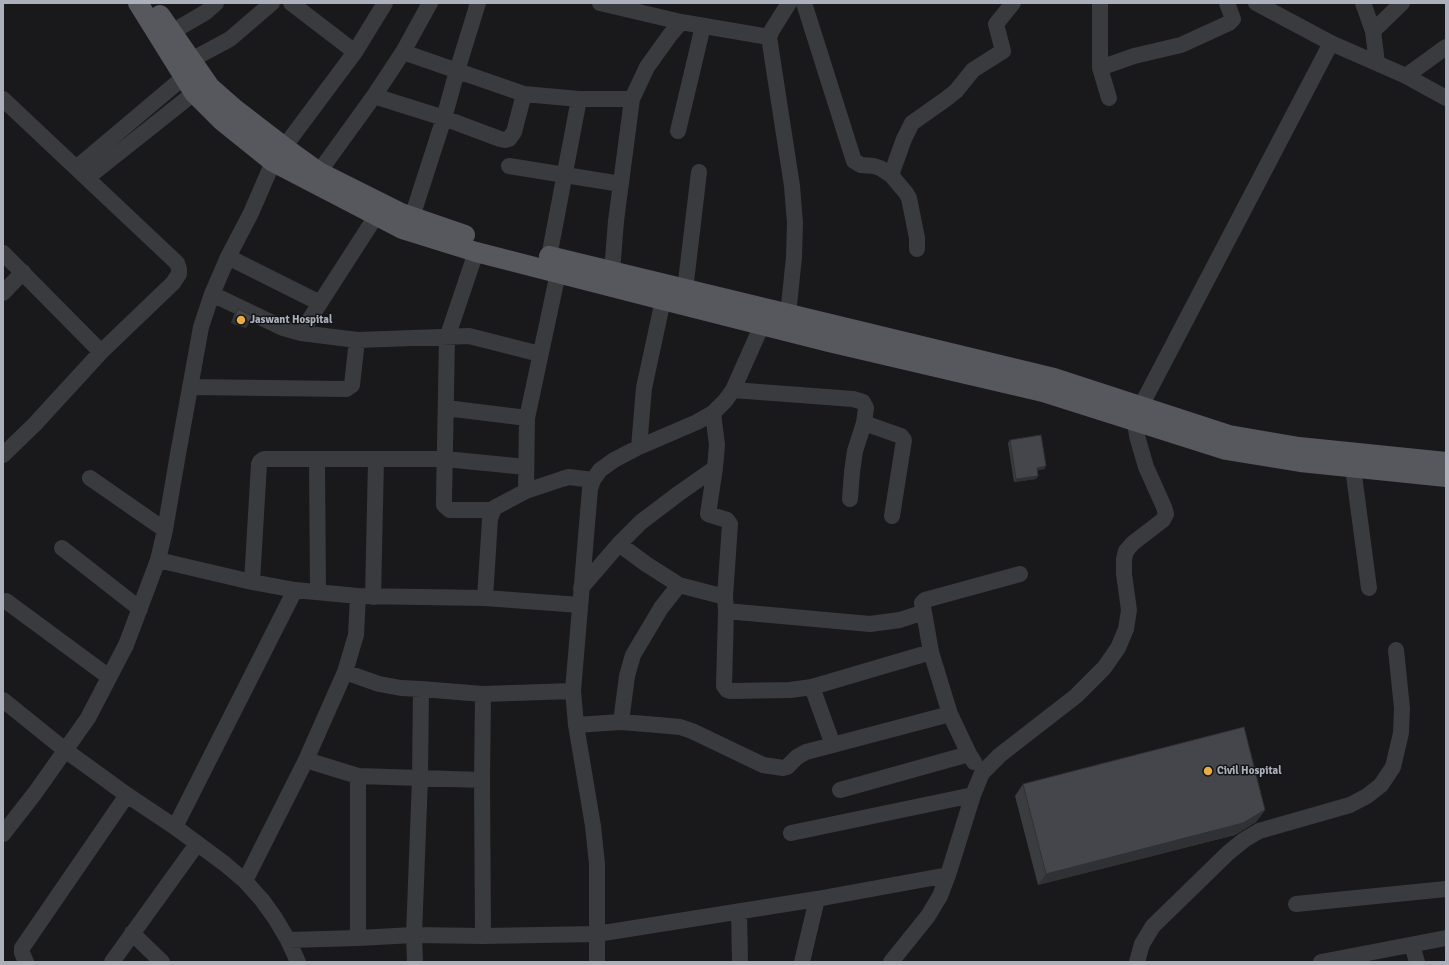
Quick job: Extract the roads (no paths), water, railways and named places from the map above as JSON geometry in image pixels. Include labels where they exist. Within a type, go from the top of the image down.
[{"type":"main road","points":[[138,3],[222,121],[278,154],[376,216],[402,229],[476,252],[553,265],[612,272],[685,290],[763,317],[1043,392],[1138,414],[1226,450],[1296,454],[1442,469]]},
{"type":"main road","points":[[152,3],[172,32],[190,77],[210,87],[235,108],[278,154],[320,172],[401,213],[553,265],[663,300],[763,317]]},
{"type":"street","points":[[172,32],[206,12],[216,3]]},
{"type":"street","points":[[82,173],[272,3]]},
{"type":"street","points":[[291,3],[355,52]]},
{"type":"street","points":[[6,824],[35,794],[88,718],[126,645],[158,560],[165,530],[201,327],[212,294],[228,257],[251,213],[278,154],[355,52],[386,3]]},
{"type":"street","points":[[320,172],[403,52],[430,3]]},
{"type":"street","points":[[412,216],[444,118],[478,3]]},
{"type":"street","points":[[600,3],[681,22],[769,37]]},
{"type":"street","points":[[786,323],[794,257],[795,223],[792,186],[769,37],[789,3]]},
{"type":"street","points":[[804,3],[854,161],[861,165],[877,167],[891,175],[901,186],[909,198],[917,238],[917,248]]},
{"type":"street","points":[[891,175],[904,139],[912,124],[956,91],[973,70],[1003,51],[996,24],[1013,3]]},
{"type":"street","points":[[1100,3],[1100,68],[1109,98]]},
{"type":"street","points":[[1100,68],[1134,56],[1181,45],[1229,23],[1233,19],[1227,3]]},
{"type":"street","points":[[1256,3],[1331,43],[1406,76],[1446,98]]},
{"type":"street","points":[[1363,3],[1373,31],[1377,63]]},
{"type":"street","points":[[1373,31],[1402,3]]},
{"type":"street","points":[[612,272],[616,221],[632,99],[647,67],[681,22]]},
{"type":"street","points":[[678,131],[703,26]]},
{"type":"street","points":[[891,962],[928,916],[940,896],[973,795],[982,773],[1000,755],[1076,696],[1104,668],[1118,648],[1126,629],[1129,610],[1124,574],[1124,559],[1126,551],[1133,542],[1163,520],[1166,514],[1146,467],[1137,436],[1138,414],[1331,43]]},
{"type":"street","points":[[1406,76],[1446,47]]},
{"type":"street","points":[[403,52],[524,94],[579,99],[632,99]]},
{"type":"street","points":[[374,96],[444,118],[500,140],[509,139],[514,132],[524,94]]},
{"type":"street","points":[[3,99],[177,263],[180,270],[173,283],[101,352],[3,455]]},
{"type":"street","points":[[526,491],[527,418],[540,354],[565,175],[579,99]]},
{"type":"street","points":[[509,166],[621,184]]},
{"type":"street","points":[[685,290],[699,172]]},
{"type":"street","points":[[301,333],[376,216]]},
{"type":"street","points":[[476,252],[447,338],[444,505],[450,510],[493,510]]},
{"type":"street","points":[[3,254],[23,272],[101,352]]},
{"type":"street","points":[[228,257],[320,303]]},
{"type":"street","points":[[3,293],[23,272]]},
{"type":"street","points":[[212,294],[279,326],[301,333],[357,340],[447,338],[460,336],[474,337],[540,354]]},
{"type":"street","points":[[639,447],[644,388],[663,300]]},
{"type":"street","points":[[597,962],[597,864],[593,826],[576,726],[573,691],[590,489],[593,480],[600,470],[614,460],[639,447],[697,422],[713,413],[733,390],[763,317]]},
{"type":"street","points":[[190,387],[350,388],[352,385],[357,340]]},
{"type":"street","points":[[733,390],[854,399],[863,402],[866,408],[864,423],[854,460],[850,499]]},
{"type":"street","points":[[446,408],[527,418]]},
{"type":"street","points":[[713,413],[717,445],[715,468],[707,512],[710,515],[729,522],[725,604],[724,686],[727,690],[790,690],[812,687],[931,652]]},
{"type":"street","points":[[864,423],[901,436],[904,440],[892,516]]},
{"type":"street","points":[[252,582],[260,462],[264,459],[445,460],[526,467]]},
{"type":"street","points":[[317,460],[318,592]]},
{"type":"street","points":[[245,881],[306,760],[345,672],[356,635],[365,596],[376,460]]},
{"type":"street","points":[[1355,460],[1369,588]]},
{"type":"street","points":[[581,588],[619,544],[641,522],[715,468]]},
{"type":"street","points":[[484,598],[490,519],[493,510],[498,505],[526,491],[562,479],[570,477],[593,480]]},
{"type":"street","points":[[90,478],[165,530]]},
{"type":"street","points":[[619,544],[678,585],[725,604],[870,624],[900,620],[924,612]]},
{"type":"street","points":[[62,548],[140,609]]},
{"type":"street","points":[[158,560],[252,582],[295,590],[365,596],[484,598],[580,605]]},
{"type":"street","points":[[982,773],[969,754],[950,714],[931,652],[922,603],[929,598],[1020,574]]},
{"type":"street","points":[[621,722],[627,676],[634,655],[661,608],[678,585]]},
{"type":"street","points":[[175,827],[295,590]]},
{"type":"street","points":[[6,601],[109,677]]},
{"type":"street","points":[[1137,962],[1142,944],[1153,926],[1228,853],[1244,840],[1260,831],[1350,805],[1367,796],[1381,785],[1393,767],[1400,733],[1402,708],[1396,650]]},
{"type":"street","points":[[345,672],[379,684],[421,690],[482,694],[573,691]]},
{"type":"street","points":[[812,687],[833,745]]},
{"type":"street","points":[[415,962],[414,934],[420,778],[421,690]]},
{"type":"street","points":[[482,694],[483,936]]},
{"type":"street","points":[[3,700],[65,750],[127,795],[175,827],[225,864],[245,881],[262,900],[288,940],[298,962]]},
{"type":"street","points":[[576,726],[621,722],[658,724],[692,731],[763,765],[783,768],[787,767],[797,757],[806,752],[950,714]]},
{"type":"street","points":[[840,790],[969,754]]},
{"type":"street","points":[[306,760],[358,776],[482,780]]},
{"type":"street","points":[[358,776],[358,938]]},
{"type":"street","points":[[26,962],[23,959],[22,948],[127,795]]},
{"type":"street","points":[[791,833],[973,795]]},
{"type":"street","points":[[112,962],[197,844]]},
{"type":"street","points":[[288,940],[358,938],[414,934],[483,936],[597,934],[817,899],[948,875]]},
{"type":"street","points":[[1296,904],[1446,889]]},
{"type":"street","points":[[802,962],[817,899]]},
{"type":"street","points":[[739,912],[740,962]]},
{"type":"street","points":[[132,933],[162,962]]},
{"type":"street","points":[[1321,962],[1446,938]]},
{"type":"street","points":[[1412,945],[1417,962]]},
{"type":"place","name":"Jaswant Hospital","points":[[241,320]]},
{"type":"place","name":"Civil Hospital","points":[[1208,771]]}]
